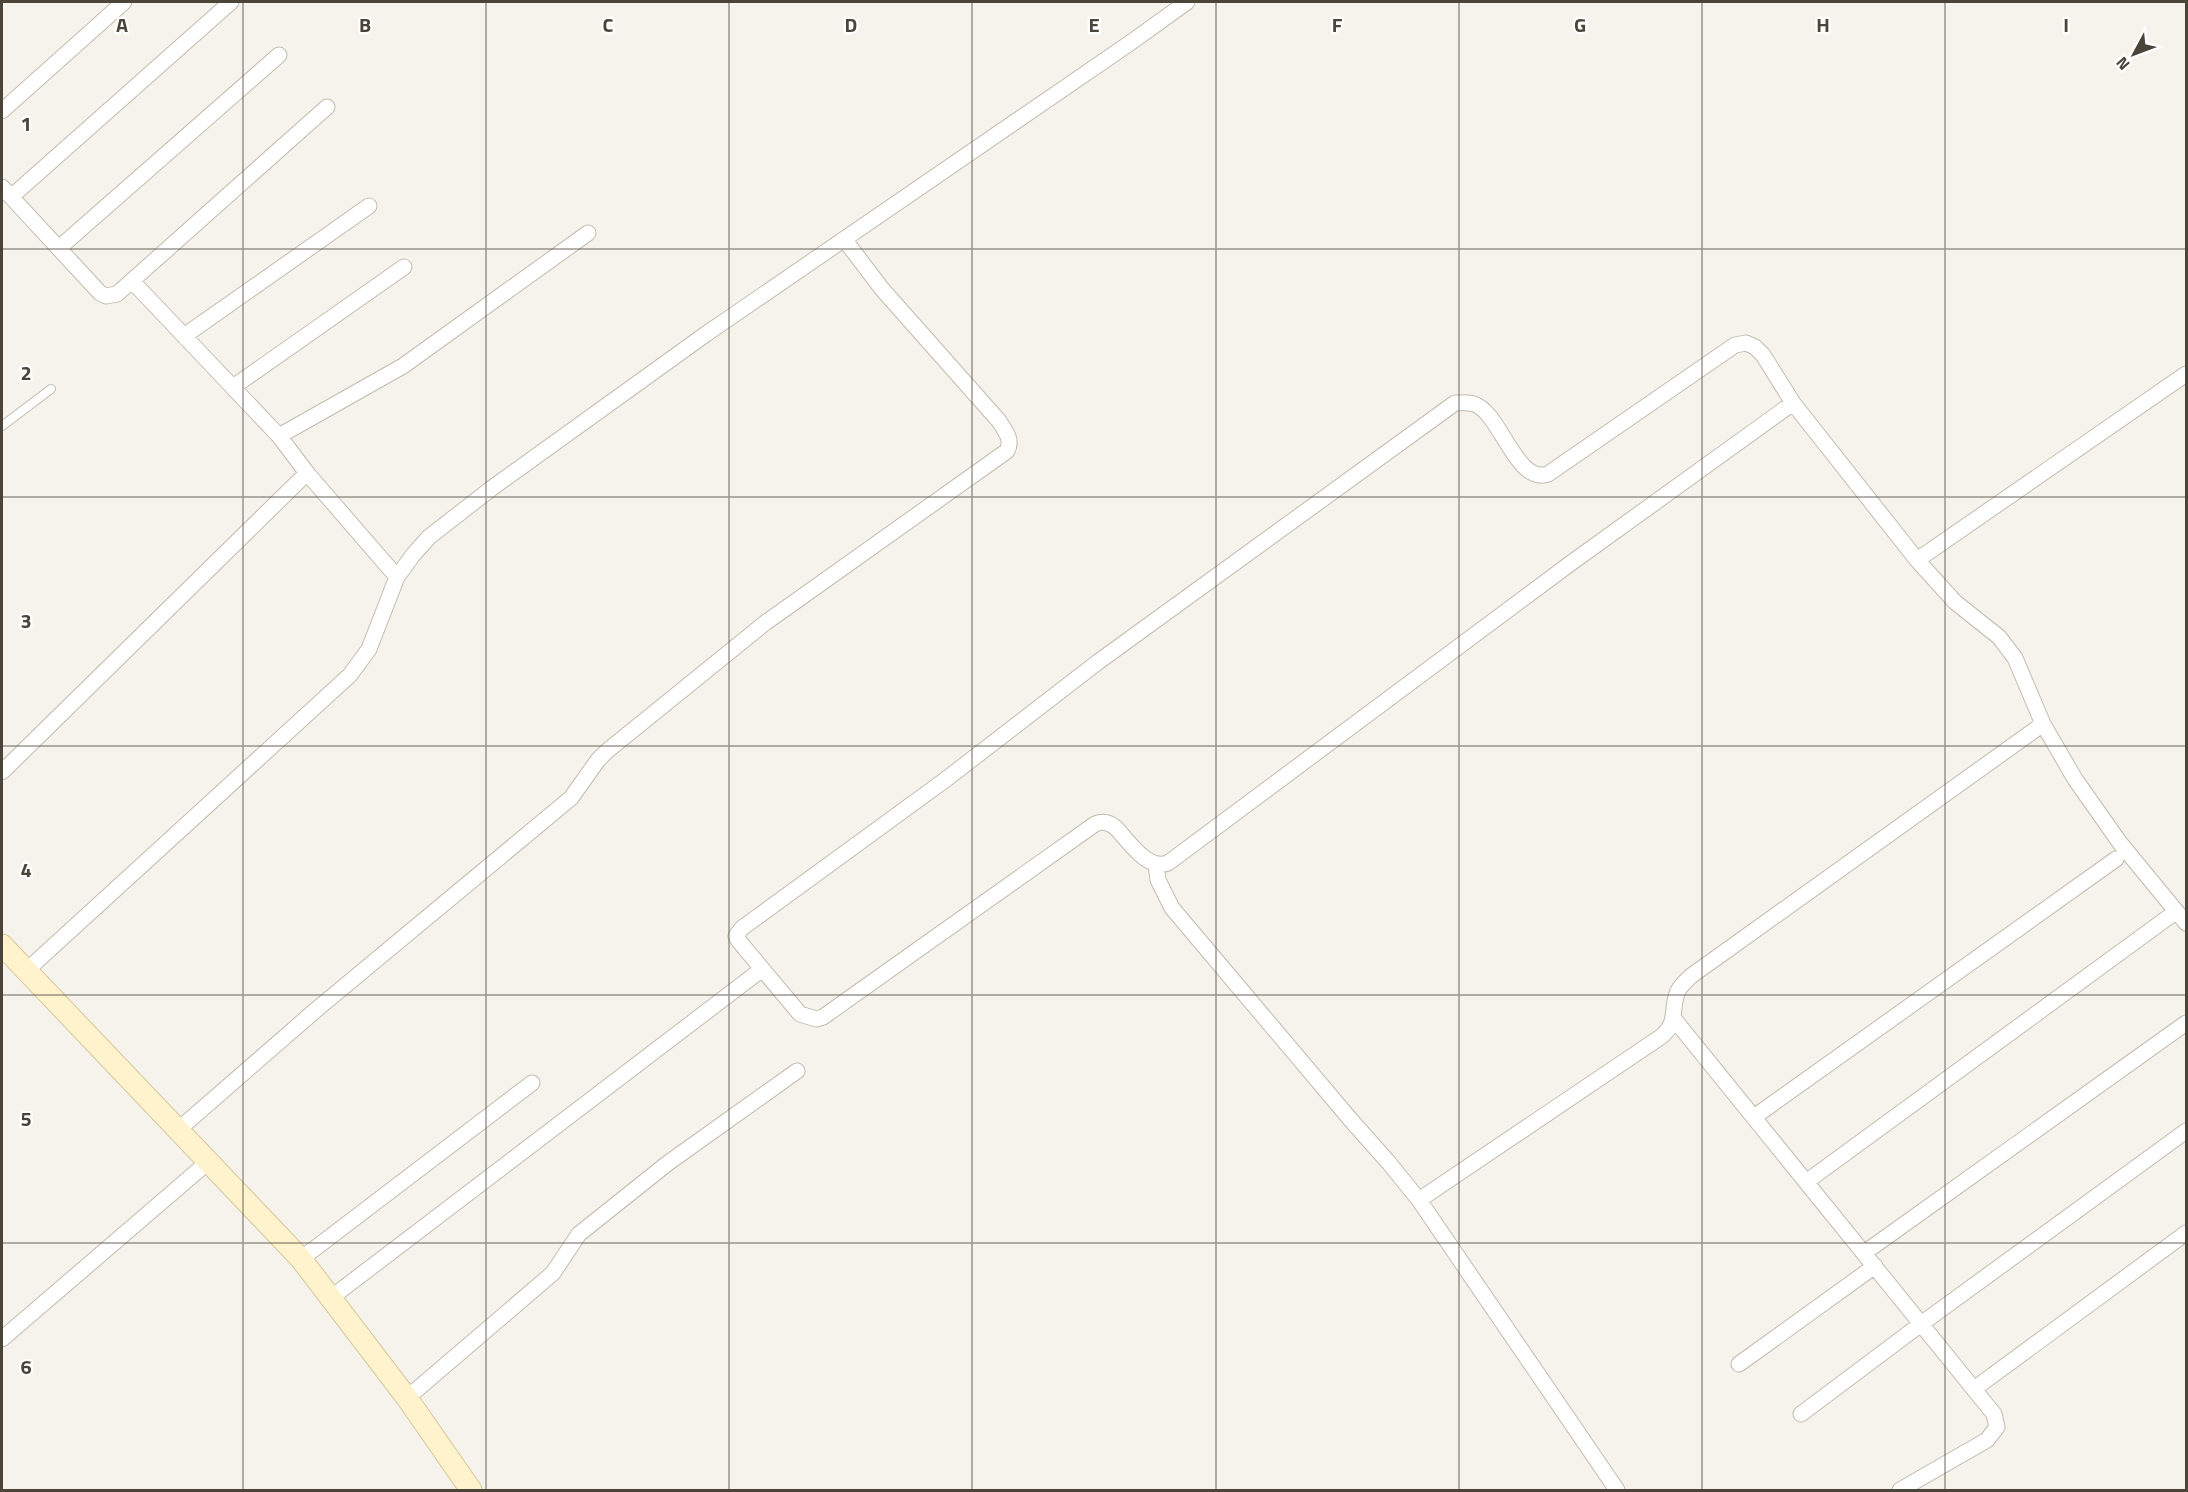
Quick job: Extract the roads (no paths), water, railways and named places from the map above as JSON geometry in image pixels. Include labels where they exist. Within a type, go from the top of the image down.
[{"type":"street","points":[[2,111],[124,2]]},
{"type":"street","points":[[231,2],[6,192],[100,293],[106,296],[117,294],[327,107]]},
{"type":"street","points":[[26,971],[350,675],[369,649],[397,577],[429,537],[483,495],[706,334],[1187,2]]},
{"type":"street","points":[[59,248],[279,55]]},
{"type":"street","points":[[184,336],[369,206]]},
{"type":"street","points":[[279,436],[403,366],[588,233]]},
{"type":"street","points":[[178,1130],[317,1009],[571,798],[607,751],[765,623],[1007,451],[1010,438],[999,421],[882,289],[844,239]]},
{"type":"street","points":[[233,387],[404,267]]},
{"type":"street","points":[[132,280],[279,436],[307,473],[397,577]]},
{"type":"street","points":[[1793,403],[1571,563],[1168,863],[1162,866],[1148,861],[1115,827],[1102,821],[1095,824],[823,1017],[816,1019],[800,1014],[738,940],[736,936],[742,928],[945,780],[1098,662],[1455,403],[1476,404],[1487,414],[1524,466],[1534,475],[1541,476],[1548,474],[1735,345],[1746,343],[1755,347],[1763,355],[1793,403],[1917,560],[1955,602],[1999,637],[2015,658],[2043,724],[2075,779],[2120,843],[2187,923]]},
{"type":"street","points":[[1917,560],[2187,374]]},
{"type":"street","points":[[2,771],[307,473]]},
{"type":"street","points":[[1419,1200],[1662,1036],[1670,1029],[1674,1018],[1677,994],[1691,976],[2043,724]]},
{"type":"street","points":[[1754,1118],[2116,859]]},
{"type":"street","points":[[1156,865],[1158,880],[1172,908],[1419,1200],[1617,1491]]},
{"type":"street","points":[[1806,1182],[2170,916]]},
{"type":"street","points":[[2,945],[301,1259],[407,1398],[471,1491]]},
{"type":"street","points":[[332,1297],[761,970]]},
{"type":"street","points":[[1674,1018],[1994,1414],[1997,1427],[1987,1440],[1900,1491]]},
{"type":"street","points":[[1864,1253],[2187,1023]]},
{"type":"street","points":[[407,1398],[553,1273],[579,1234],[668,1163],[797,1071]]},
{"type":"street","points":[[301,1259],[532,1083]]},
{"type":"street","points":[[1801,1414],[2187,1131]]},
{"type":"street","points":[[2,1338],[208,1162]]},
{"type":"street","points":[[1974,1389],[2187,1233]]},
{"type":"street","points":[[1739,1364],[1875,1266]]},
{"type":"lane","points":[[2,426],[51,389]]}]
